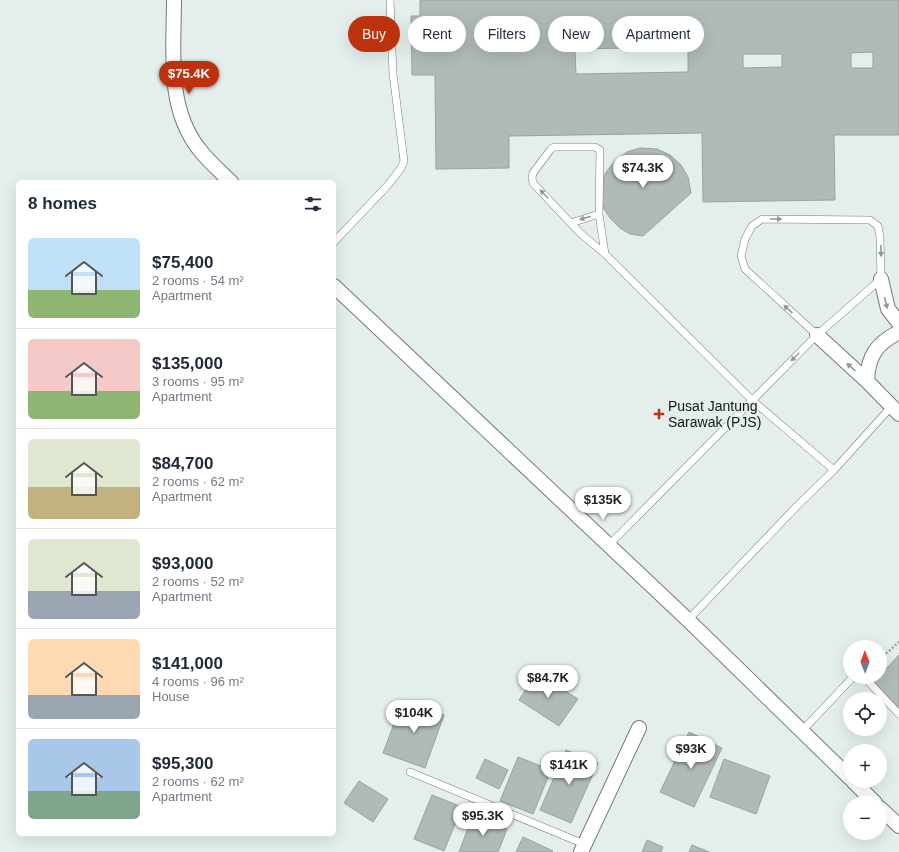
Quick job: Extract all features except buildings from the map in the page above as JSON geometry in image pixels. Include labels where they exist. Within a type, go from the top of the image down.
[{"type":"street","points":[[174,0],[174,72],[176,96],[182,118],[199,149],[229,180]]},
{"type":"street","points":[[881,279],[888,309],[899,323]]},
{"type":"street","points":[[336,288],[610,545],[843,771]]},
{"type":"street","points":[[867,381],[868,367],[873,354],[885,340],[899,332]]},
{"type":"street","points":[[816,335],[867,381],[895,410]]},
{"type":"street","points":[[582,848],[639,728]]},
{"type":"street","points":[[860,788],[868,796]]},
{"type":"street","points":[[887,815],[899,826]]},
{"type":"lane","points":[[336,240],[388,185],[401,168],[404,161],[393,74],[390,0]]},
{"type":"lane","points":[[605,254],[599,214],[600,150],[596,147],[554,147],[548,151],[533,173],[533,184],[580,233],[605,254],[752,400],[834,470]]},
{"type":"lane","points":[[571,222],[599,214]]},
{"type":"lane","points":[[610,545],[816,335],[881,279],[880,237],[878,226],[870,220],[762,219],[752,226],[745,239],[741,256],[745,269],[816,335]]},
{"type":"lane","points":[[688,620],[796,507],[895,410]]},
{"type":"lane","points":[[802,731],[846,684]]},
{"type":"lane","points":[[871,684],[899,714]]},
{"type":"lane","points":[[410,772],[582,848]]},
{"type":"path","points":[[887,653],[899,642]]},
{"type":"place","name":"Pusat Jantung Sarawak (PJS)","points":[[659,414]]}]
